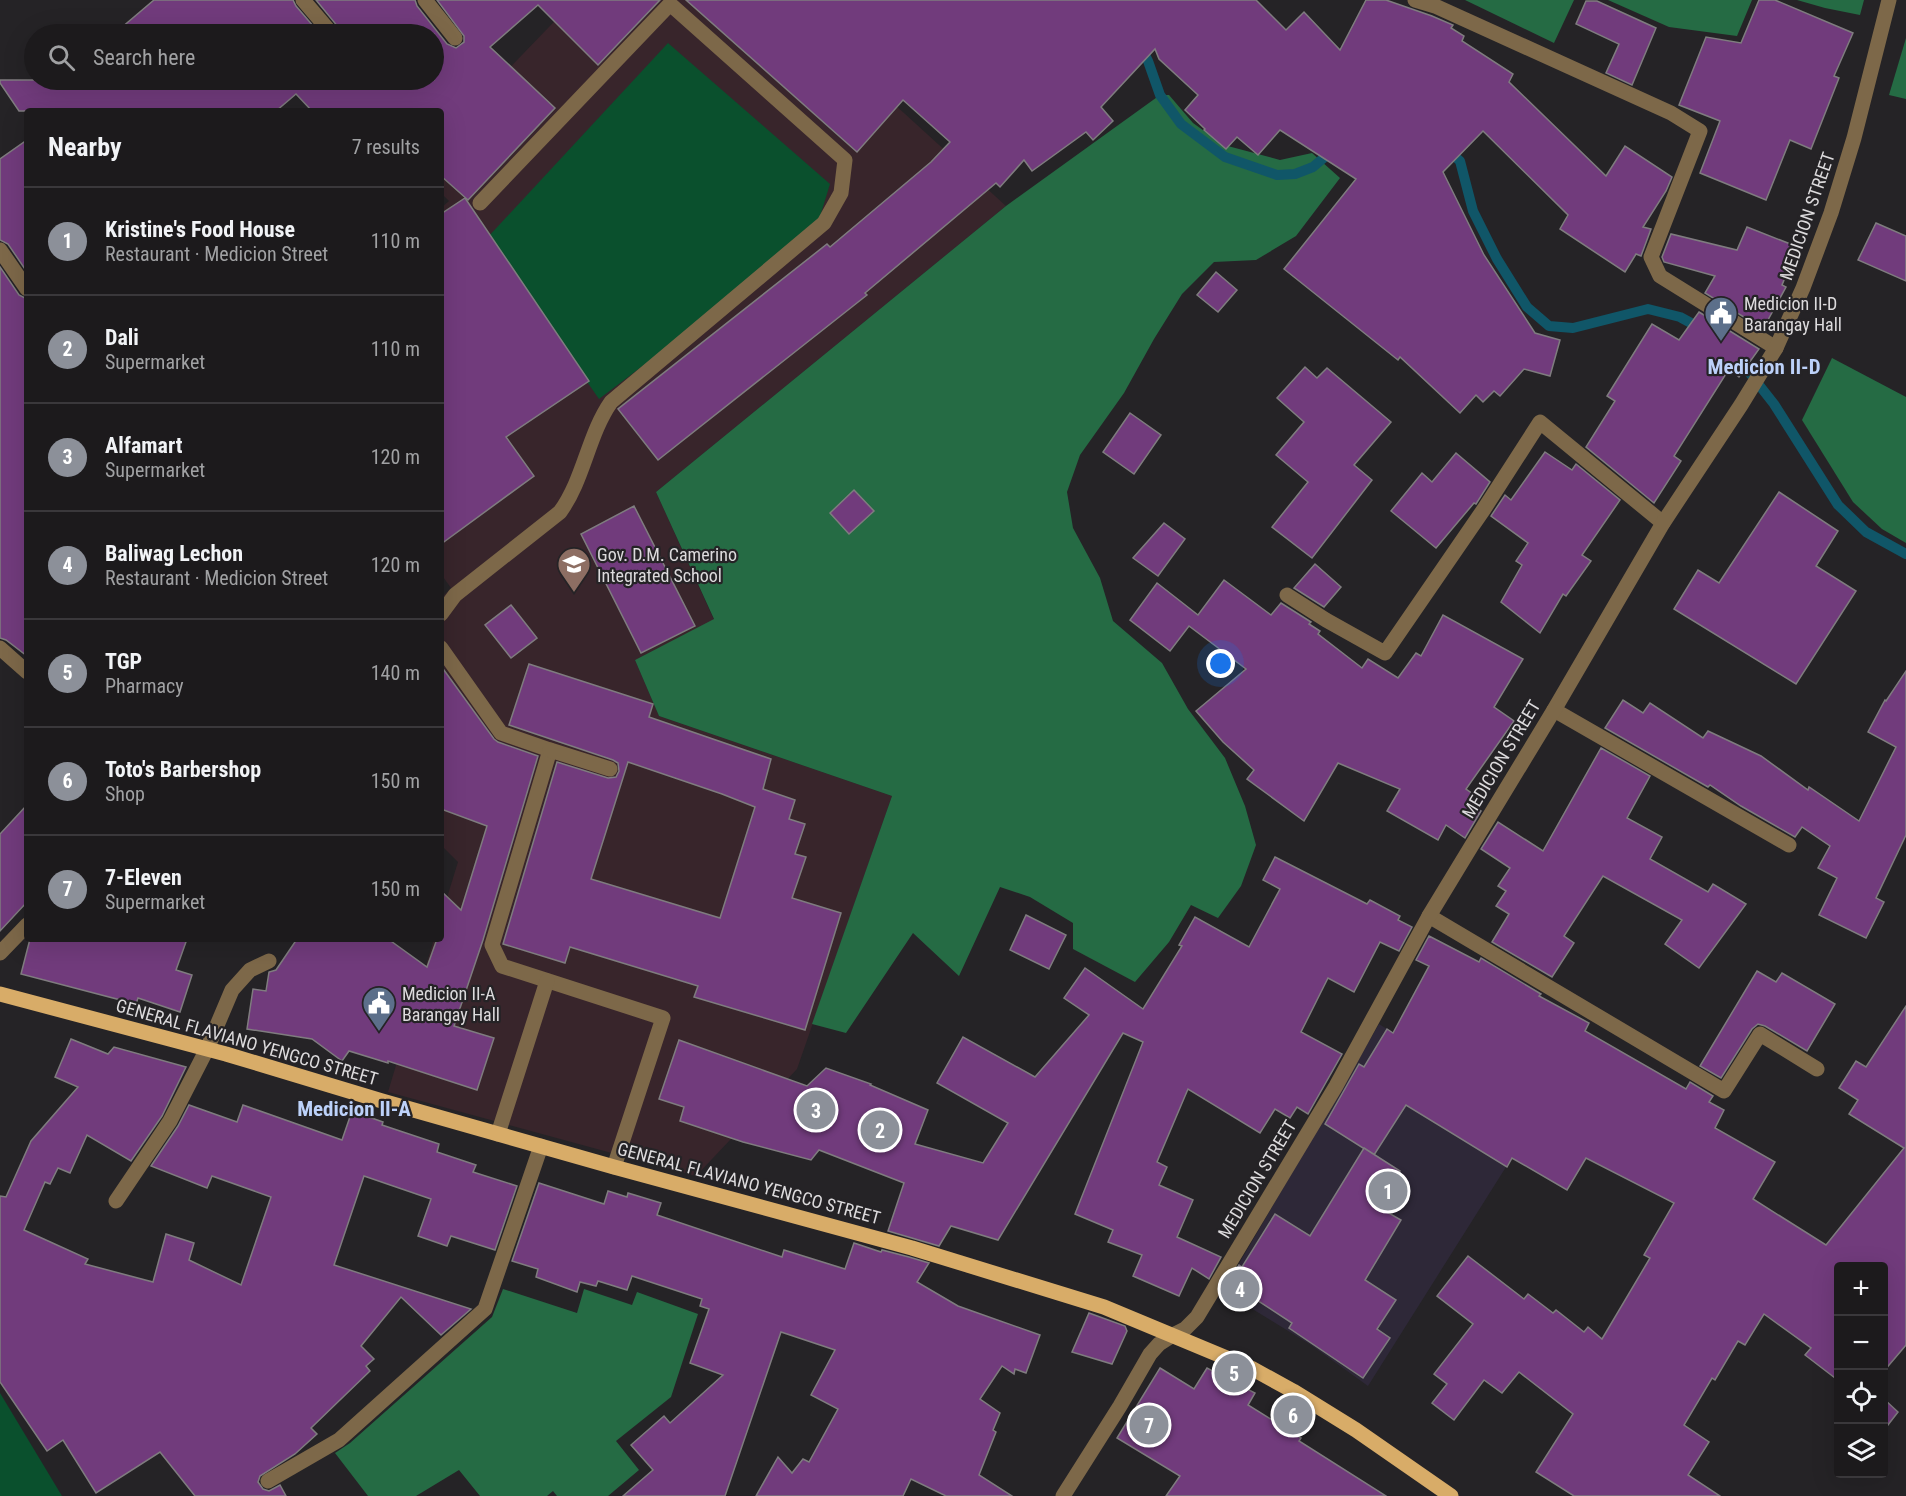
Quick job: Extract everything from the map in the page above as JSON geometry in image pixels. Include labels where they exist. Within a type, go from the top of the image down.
[{"type":"main road","name":"GENERAL FLAVIANO YENGCO STREET","points":[[0,994],[207,1049],[614,1167],[912,1248],[1104,1307],[1253,1369],[1356,1430],[1451,1496]]},
{"type":"street","points":[[303,0],[323,24]]},
{"type":"street","points":[[425,0],[444,24]]},
{"type":"street","points":[[1415,0],[1435,6],[1671,113],[1700,131],[1651,257],[1660,276],[1776,348]]},
{"type":"street","name":"MEDICION STREET","points":[[1063,1496],[1115,1415],[1150,1354],[1159,1344],[1185,1329],[1197,1317],[1336,1086],[1429,916],[1554,710],[1663,523],[1776,348],[1803,288],[1832,213],[1854,138],[1889,0]]},
{"type":"street","points":[[444,610],[455,594],[560,512],[570,498],[602,415],[611,402],[824,223],[841,193],[845,160],[670,4],[480,203]]},
{"type":"street","points":[[444,24],[455,38]]},
{"type":"street","points":[[0,250],[24,285]]},
{"type":"street","points":[[1287,595],[1384,653],[1484,509],[1540,422],[1663,523]]},
{"type":"street","points":[[0,648],[24,669]]},
{"type":"street","points":[[444,652],[501,733],[610,769]]},
{"type":"street","points":[[1554,710],[1789,845]]},
{"type":"street","points":[[550,750],[492,945],[502,966],[663,1018],[614,1167]]},
{"type":"street","points":[[1429,916],[1724,1091],[1760,1034],[1817,1069]]},
{"type":"street","points":[[0,953],[24,928]]},
{"type":"street","points":[[116,1201],[170,1121],[207,1049],[232,990],[250,970],[269,961]]},
{"type":"street","points":[[498,1134],[547,981]]},
{"type":"street","points":[[268,1481],[339,1440],[485,1309],[541,1146]]},
{"type":"shaded area","name":"Gov. D.M. Camerino Integrated School","points":[[575,0],[780,0],[1006,206],[656,492],[714,620],[635,660],[659,716],[892,796],[797,1069],[696,1176],[388,1092],[433,942],[444,942],[444,907],[458,862],[444,848],[444,595],[451,588],[444,578],[444,205],[449,201],[444,196],[444,136]]},
{"type":"shaded area","points":[[1379,1024],[1535,1121],[1368,1386],[1311,1345],[1223,1291]]},
{"type":"green space","points":[[1465,0],[1574,0],[1554,43]]},
{"type":"green space","points":[[1608,0],[1752,0],[1737,36],[1669,27]]},
{"type":"green space","points":[[1797,0],[1864,0],[1860,15]]},
{"type":"green space","points":[[1906,38],[1906,99],[1889,95]]},
{"type":"green space","points":[[668,43],[830,184],[814,236],[599,399],[487,238]]},
{"type":"green space","points":[[1160,95],[1169,95],[1193,123],[1224,145],[1280,160],[1312,153],[1340,178],[1296,236],[1256,260],[1214,262],[1182,294],[1124,393],[1080,455],[1067,492],[1073,528],[1100,578],[1113,621],[1162,663],[1188,709],[1225,758],[1245,806],[1256,845],[1241,886],[1218,918],[1191,905],[1169,942],[1135,982],[1073,949],[1073,923],[1030,897],[1000,887],[959,976],[913,933],[846,1033],[812,1024],[892,796],[659,716],[635,660],[714,619],[656,492],[1006,206]]},
{"type":"green space","points":[[1832,358],[1906,397],[1906,543],[1882,529],[1853,502],[1802,420]]},
{"type":"green space","points":[[503,1289],[577,1313],[584,1289],[632,1305],[637,1292],[698,1314],[671,1397],[616,1441],[639,1470],[608,1496],[557,1496],[553,1491],[547,1496],[480,1496],[459,1470],[416,1496],[368,1496],[335,1453],[350,1443],[492,1317]]},
{"type":"green space","points":[[0,1393],[62,1496],[0,1496]]},
{"type":"building","points":[[154,0],[293,0],[311,24],[126,24]]},
{"type":"building","points":[[316,0],[415,0],[431,24],[336,24]]},
{"type":"building","points":[[437,0],[660,0],[598,65],[538,5],[490,47],[555,108],[468,200],[444,179],[444,108],[309,108],[296,94],[280,108],[24,108],[24,111],[19,111],[0,80],[24,80],[24,90],[444,90],[444,40],[456,48],[464,42],[464,36]]},
{"type":"building","points":[[686,0],[1256,0],[1286,30],[1304,12],[1340,50],[1366,0],[1386,0],[1453,25],[1451,28],[1464,36],[1462,41],[1513,74],[1509,82],[1606,176],[1625,146],[1672,177],[1666,191],[1643,227],[1651,229],[1641,256],[1636,254],[1625,272],[1560,229],[1568,215],[1483,131],[1443,172],[1484,255],[1535,333],[1560,340],[1550,376],[1524,369],[1500,396],[1494,391],[1483,402],[1476,395],[1460,413],[1400,357],[1398,360],[1284,269],[1356,179],[1280,130],[1258,155],[1237,137],[1226,149],[1185,110],[1198,95],[1159,59],[1155,49],[1101,107],[1113,121],[1093,140],[1086,132],[1032,171],[1024,160],[1000,187],[996,183],[865,293],[867,295],[658,460],[618,409],[827,244],[830,247],[931,162],[950,142],[903,100],[857,152]]},
{"type":"building","points":[[1759,0],[1775,0],[1853,33],[1834,76],[1839,78],[1811,149],[1790,140],[1766,200],[1700,173],[1720,121],[1679,105],[1706,37],[1741,43]]},
{"type":"building","points":[[1586,1],[1597,1],[1656,28],[1632,85],[1606,73],[1619,44],[1576,24]]},
{"type":"building","points":[[24,142],[24,268],[8,244],[0,240],[0,159]]},
{"type":"building","points":[[465,198],[589,381],[506,437],[534,476],[444,542],[444,212]]},
{"type":"building","points":[[1876,223],[1906,236],[1906,281],[1858,260]]},
{"type":"building","points":[[1747,227],[1798,247],[1782,285],[1786,287],[1763,329],[1705,293],[1715,276],[1664,262],[1662,257],[1671,234],[1737,250]]},
{"type":"building","points":[[0,267],[19,295],[24,298],[24,654],[0,638]]},
{"type":"building","points":[[1216,272],[1237,290],[1218,312],[1197,295]]},
{"type":"building","points":[[1699,312],[1759,349],[1739,377],[1729,369],[1674,456],[1681,461],[1654,503],[1586,447],[1615,401],[1607,396],[1652,324],[1679,340]]},
{"type":"building","points":[[1305,367],[1317,378],[1327,368],[1391,422],[1354,465],[1372,480],[1312,558],[1272,527],[1308,482],[1276,455],[1304,422],[1277,398]]},
{"type":"building","points":[[1130,413],[1161,435],[1134,474],[1103,452]]},
{"type":"building","points":[[1545,452],[1572,470],[1576,464],[1620,500],[1582,555],[1591,561],[1566,596],[1563,594],[1540,633],[1501,602],[1522,565],[1516,561],[1528,543],[1491,516],[1505,495],[1511,500]]},
{"type":"building","points":[[1456,453],[1490,482],[1476,504],[1474,503],[1436,548],[1391,511],[1422,473],[1432,482]]},
{"type":"building","points":[[854,490],[874,511],[849,534],[830,513]]},
{"type":"building","points":[[1779,492],[1838,531],[1816,566],[1856,591],[1796,684],[1674,609],[1698,570],[1719,583]]},
{"type":"building","points":[[634,506],[695,626],[641,653],[581,534]]},
{"type":"building","points":[[1164,523],[1185,539],[1158,576],[1133,558]]},
{"type":"building","points":[[1315,564],[1341,587],[1324,607],[1294,588]]},
{"type":"building","points":[[1224,580],[1271,615],[1281,603],[1311,622],[1309,624],[1320,631],[1318,634],[1362,668],[1368,659],[1398,678],[1416,653],[1421,656],[1443,615],[1523,659],[1494,707],[1514,721],[1466,789],[1473,794],[1469,803],[1481,811],[1465,838],[1446,825],[1438,840],[1387,811],[1400,789],[1338,763],[1304,821],[1247,779],[1254,770],[1223,742],[1196,711],[1246,669],[1189,626],[1170,651],[1130,620],[1157,583],[1198,615]]},
{"type":"building","points":[[511,605],[537,638],[511,658],[485,625]]},
{"type":"building","points":[[529,664],[653,704],[649,717],[771,759],[763,789],[795,800],[789,819],[805,824],[795,854],[806,857],[792,898],[841,913],[805,1030],[694,997],[698,986],[570,947],[565,963],[503,944],[557,762],[608,778],[616,777],[619,771],[618,763],[613,760],[509,725]],"holes":[[[628,762],[755,807],[720,918],[591,879]]]},
{"type":"building","points":[[444,670],[494,739],[538,756],[483,940],[454,1026],[494,1038],[477,1090],[388,1061],[388,1063],[349,1051],[342,1061],[312,1039],[247,1029],[253,989],[266,991],[269,972],[276,970],[295,942],[392,942],[427,967],[436,942],[444,942],[444,894],[461,910],[487,826],[444,810]]},
{"type":"building","points":[[1906,671],[1906,835],[1876,898],[1884,902],[1866,938],[1819,915],[1837,878],[1818,868],[1830,846],[1802,827],[1795,837],[1710,785],[1708,787],[1605,728],[1623,700],[1643,713],[1650,703],[1703,738],[1708,731],[1761,756],[1808,790],[1809,787],[1859,821],[1896,747],[1868,732],[1885,700]]},
{"type":"building","points":[[1601,748],[1650,776],[1627,818],[1662,837],[1650,859],[1708,892],[1713,884],[1746,904],[1699,968],[1665,944],[1682,920],[1603,876],[1564,936],[1574,943],[1552,977],[1492,942],[1509,914],[1496,906],[1506,891],[1498,886],[1510,868],[1481,849],[1498,822],[1543,851]]},
{"type":"building","points":[[24,808],[24,905],[0,931],[0,834]]},
{"type":"building","points":[[1275,857],[1367,904],[1370,900],[1400,916],[1398,920],[1412,927],[1399,951],[1380,942],[1354,992],[1328,978],[1301,1032],[1342,1054],[1308,1114],[1297,1107],[1290,1118],[1275,1109],[1260,1133],[1188,1089],[1157,1162],[1167,1167],[1159,1185],[1193,1200],[1177,1237],[1221,1257],[1209,1279],[1192,1268],[1179,1296],[1133,1276],[1142,1255],[1108,1242],[1113,1230],[1075,1214],[1143,1042],[1123,1033],[998,1240],[951,1226],[939,1246],[888,1231],[904,1183],[819,1150],[811,1160],[743,1142],[680,1121],[684,1107],[659,1099],[679,1040],[807,1086],[826,1068],[871,1084],[928,1110],[915,1144],[983,1163],[1008,1123],[937,1083],[963,1037],[1035,1077],[1089,1015],[1064,998],[1085,968],[1143,1009],[1182,946],[1179,945],[1195,917],[1249,947],[1280,889],[1263,880]]},
{"type":"building","points":[[1026,915],[1066,935],[1049,969],[1010,950]]},
{"type":"building","points":[[1429,936],[1479,962],[1481,958],[1541,994],[1539,996],[1589,1023],[1585,1031],[1686,1089],[1690,1082],[1713,1096],[1709,1102],[1724,1110],[1715,1128],[1775,1162],[1753,1199],[1826,1245],[1904,1148],[1849,1114],[1858,1100],[1839,1088],[1856,1061],[1866,1067],[1906,1006],[1906,1345],[1888,1366],[1888,1262],[1834,1262],[1834,1377],[1805,1355],[1811,1348],[1764,1314],[1745,1345],[1738,1341],[1715,1380],[1712,1378],[1684,1425],[1709,1442],[1688,1475],[1720,1496],[1574,1496],[1536,1472],[1573,1414],[1519,1372],[1502,1393],[1484,1380],[1454,1420],[1432,1403],[1447,1384],[1434,1374],[1473,1324],[1437,1296],[1468,1256],[1524,1299],[1528,1294],[1553,1313],[1556,1310],[1584,1332],[1588,1327],[1602,1339],[1650,1258],[1644,1255],[1674,1203],[1586,1158],[1567,1190],[1512,1158],[1507,1167],[1406,1105],[1374,1155],[1325,1124],[1359,1064],[1364,1067],[1387,1029],[1393,1033],[1429,966],[1416,960]]},
{"type":"building","points":[[29,942],[186,942],[176,970],[192,975],[180,1012],[138,998],[136,1004],[21,974]]},
{"type":"building","points":[[1757,971],[1776,982],[1782,973],[1835,1004],[1807,1051],[1758,1024],[1752,1029],[1721,1078],[1700,1066]]},
{"type":"building","points":[[71,1039],[108,1054],[114,1047],[186,1067],[162,1116],[131,1161],[87,1135],[70,1173],[58,1168],[50,1184],[45,1182],[24,1230],[88,1259],[85,1264],[153,1282],[166,1234],[194,1243],[189,1260],[241,1285],[271,1197],[212,1176],[207,1188],[151,1166],[189,1105],[237,1122],[243,1105],[342,1140],[352,1111],[383,1122],[382,1125],[439,1144],[437,1152],[476,1165],[473,1172],[517,1186],[495,1250],[451,1236],[447,1246],[418,1236],[431,1199],[364,1176],[334,1265],[471,1309],[441,1335],[401,1297],[361,1346],[374,1359],[366,1366],[370,1371],[311,1428],[317,1434],[295,1454],[260,1476],[258,1482],[263,1489],[269,1491],[280,1485],[286,1496],[195,1496],[160,1452],[96,1493],[63,1440],[47,1451],[0,1382],[0,1196],[6,1197],[31,1141],[78,1087],[55,1077]]},
{"type":"building","points":[[1364,1148],[1400,1171],[1378,1207],[1401,1220],[1365,1280],[1396,1300],[1377,1329],[1390,1338],[1363,1378],[1289,1328],[1292,1323],[1246,1293],[1242,1299],[1225,1289],[1239,1265],[1242,1267],[1275,1214],[1310,1236]]},
{"type":"building","points":[[539,1183],[604,1204],[608,1191],[627,1197],[628,1193],[661,1203],[657,1215],[782,1257],[784,1250],[845,1269],[854,1243],[929,1263],[917,1282],[958,1306],[1040,1335],[1026,1373],[1015,1369],[1014,1374],[1002,1366],[980,1399],[1000,1413],[993,1430],[996,1432],[979,1475],[1012,1496],[946,1496],[911,1479],[903,1496],[756,1496],[778,1457],[792,1473],[803,1459],[809,1462],[838,1409],[811,1395],[835,1350],[781,1332],[725,1496],[623,1496],[653,1470],[631,1445],[664,1416],[670,1423],[723,1375],[690,1363],[709,1309],[700,1306],[702,1299],[632,1276],[627,1290],[598,1281],[596,1286],[580,1282],[577,1292],[536,1277],[538,1269],[512,1261]]},
{"type":"building","points":[[1089,1313],[1125,1326],[1127,1331],[1112,1364],[1072,1352]]},
{"type":"building","points":[[1160,1368],[1194,1389],[1207,1368],[1255,1393],[1248,1405],[1301,1438],[1299,1441],[1386,1496],[1166,1496],[1180,1476],[1117,1438]]},
{"type":"building","points":[[1888,1403],[1898,1412],[1888,1425]]},
{"type":"waterway","points":[[1140,45],[1160,95],[1181,124],[1225,157],[1277,175],[1295,174],[1313,167],[1333,150]]},
{"type":"waterway","points":[[1446,149],[1460,161],[1473,211],[1497,259],[1527,307],[1549,326],[1573,328],[1648,309],[1680,317],[1702,329]]},
{"type":"waterway","points":[[1737,357],[1774,404],[1838,505],[1866,532],[1906,554]]},
{"type":"place","name":"Medicion II-D Barangay Hall","points":[[1721,342]]},
{"type":"place","name":"Gov. D.M. Camerino Integrated School","points":[[574,593]]},
{"type":"place","name":"Medicion II-A Barangay Hall","points":[[379,1032]]},
{"type":"place","name":"Alfamart","points":[[816,1110]]},
{"type":"place","name":"Dali","points":[[880,1130]]},
{"type":"place","name":"Kristine's Food House","points":[[1388,1191]]},
{"type":"place","name":"Baliwag Lechon","points":[[1240,1289]]},
{"type":"place","name":"TGP","points":[[1234,1373]]},
{"type":"place","name":"Toto's Barbershop","points":[[1293,1415]]},
{"type":"place","name":"7-Eleven","points":[[1149,1425]]},
{"type":"district","name":"Medicion II-D","points":[[1764,367]]},
{"type":"district","name":"Medicion II-A","points":[[354,1109]]}]
